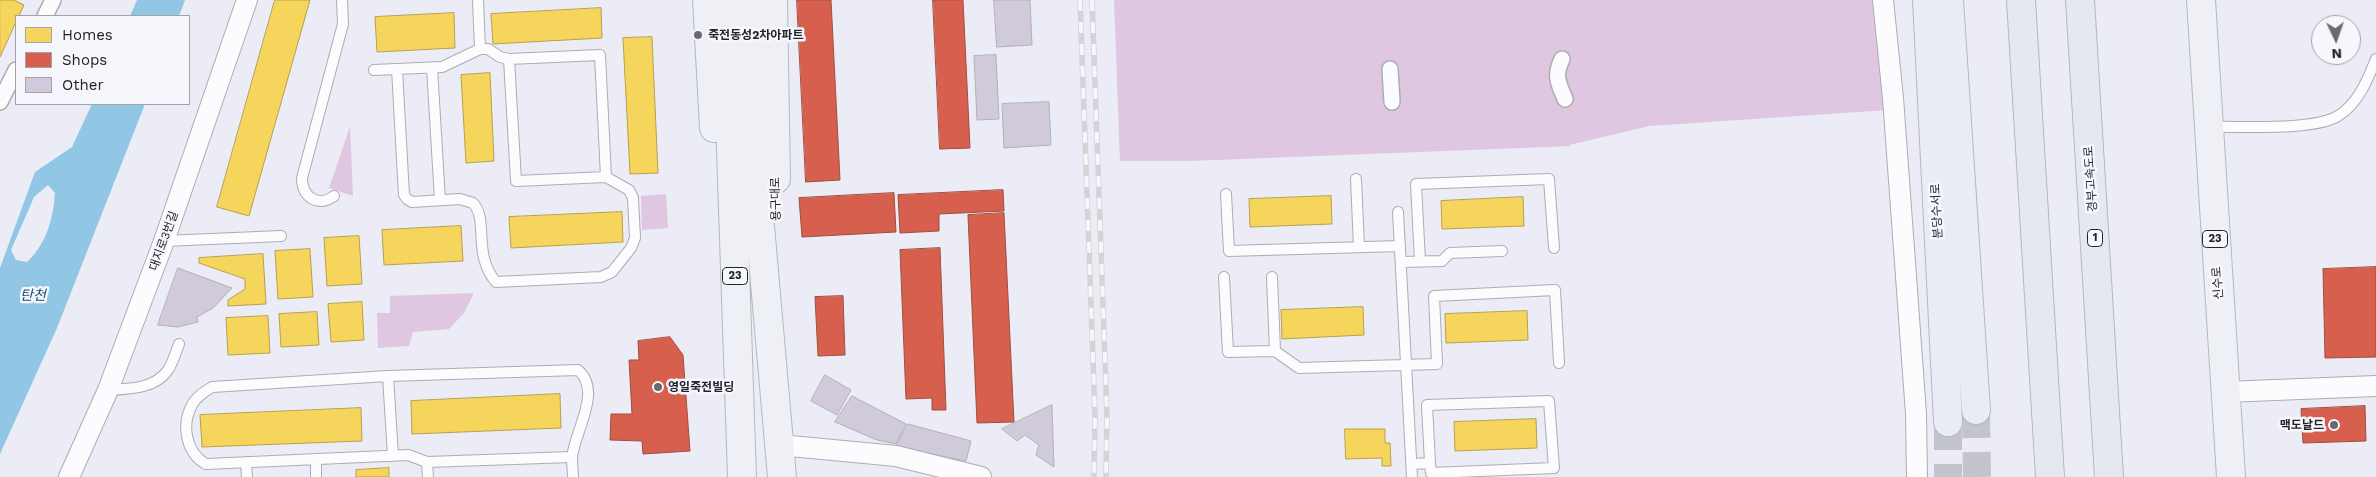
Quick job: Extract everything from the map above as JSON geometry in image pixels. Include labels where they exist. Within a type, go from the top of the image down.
[{"type":"highway","name":"분당수서로","points":[[1927,0],[1948,422]]},
{"type":"highway","name":"분당수서로","points":[[1949,0],[1976,410]]},
{"type":"highway","points":[[2021,0],[2050,475]]},
{"type":"highway","name":"경부고속도로","points":[[2080,0],[2110,477]]},
{"type":"main road","points":[[708,0],[720,225],[738,396]]},
{"type":"main road","points":[[726,0],[741,74]]},
{"type":"main road","points":[[741,74],[748,0]]},
{"type":"main road","name":"용구대로","points":[[773,0],[777,225],[774,398]]},
{"type":"main road","name":"신수로","points":[[2202,0],[2208,127],[2231,477]]},
{"type":"main road","name":"23","points":[[741,74],[738,396],[742,477]]},
{"type":"main road","name":"용구대로","points":[[741,74],[760,226],[782,477]]},
{"type":"street","points":[[45,15],[53,0]]},
{"type":"street","name":"대지로3번길","points":[[69,477],[108,390],[164,241],[247,0]]},
{"type":"street","points":[[1883,0],[1894,108],[1916,414],[1917,477]]},
{"type":"street","points":[[1562,59],[1557,70],[1557,80],[1565,98]]},
{"type":"street","points":[[1390,69],[1392,102]]},
{"type":"street","points":[[0,102],[15,72]]},
{"type":"street","points":[[2225,392],[2376,386]]},
{"type":"street","points":[[780,445],[896,456],[981,477]]},
{"type":"lane","points":[[334,196],[328,200],[313,200],[306,194],[302,186],[302,178],[343,24],[342,0]]},
{"type":"lane","points":[[478,0],[480,49]]},
{"type":"lane","points":[[374,70],[432,68],[449,65],[462,56],[480,49],[488,49],[500,57],[509,59],[600,54],[606,177]]},
{"type":"lane","points":[[397,69],[404,195],[407,199],[412,202],[468,200],[478,208],[484,262],[489,274],[496,282],[601,278],[612,272],[631,248],[635,238],[633,198],[629,190],[606,177],[516,181],[509,59]]},
{"type":"lane","points":[[2208,127],[2293,125],[2327,121],[2340,115],[2357,97],[2368,79],[2376,59]]},
{"type":"lane","points":[[432,68],[440,200]]},
{"type":"lane","points":[[1356,179],[1359,247]]},
{"type":"lane","points":[[1420,262],[1416,184],[1550,179],[1554,248]]},
{"type":"lane","points":[[1226,194],[1229,251],[1400,246]]},
{"type":"lane","points":[[1398,212],[1412,477]]},
{"type":"lane","points":[[164,241],[281,236]]},
{"type":"lane","points":[[1401,262],[1442,261],[1450,253],[1502,251]]},
{"type":"lane","points":[[1272,277],[1275,351]]},
{"type":"lane","points":[[1224,278],[1228,352],[1275,351],[1298,368],[1437,364],[1434,296],[1555,290],[1559,363]]},
{"type":"lane","points":[[108,390],[139,389],[157,379],[169,369],[179,344]]},
{"type":"lane","points":[[572,457],[427,462],[408,455],[206,464],[196,459],[186,431],[188,414],[192,404],[212,387],[388,376],[578,370],[584,374],[588,399],[572,457],[573,477]]},
{"type":"lane","points":[[388,376],[393,456]]},
{"type":"lane","points":[[1549,401],[1554,468],[1431,473],[1430,463],[1427,405],[1549,401]]},
{"type":"lane","points":[[316,459],[316,477]]},
{"type":"lane","points":[[246,462],[247,477]]},
{"type":"lane","points":[[427,462],[428,477]]},
{"type":"lane","points":[[1412,464],[1430,463]]},
{"type":"shaded area","points":[[1114,0],[1877,0],[1888,110],[1649,126],[1569,145],[1572,146],[1190,161],[1120,161]]},
{"type":"shaded area","points":[[350,127],[353,196],[329,188]]},
{"type":"shaded area","points":[[666,194],[668,228],[642,230],[641,196]]},
{"type":"shaded area","points":[[474,293],[464,313],[449,329],[413,332],[409,346],[378,348],[377,313],[390,313],[390,296]]},
{"type":"water","points":[[137,0],[185,0],[179,15],[130,15]]},
{"type":"water","name":"탄천","points":[[92,105],[145,105],[57,328],[0,454],[0,268],[35,172],[72,147]],"holes":[[[48,185],[55,193],[53,212],[48,230],[34,255],[27,262],[16,260],[11,250],[34,197]]]},
{"type":"building: Homes","points":[[0,0],[14,0],[24,5],[19,15],[15,15],[15,24],[0,57]]},
{"type":"building: Homes","points":[[275,0],[310,0],[249,216],[217,207]]},
{"type":"building: Homes","points":[[601,8],[602,38],[493,44],[491,14]]},
{"type":"building: Homes","points":[[454,13],[455,48],[377,52],[375,17]]},
{"type":"building: Homes","points":[[652,37],[658,173],[630,174],[623,38]]},
{"type":"building: Homes","points":[[490,73],[494,161],[466,163],[461,75]]},
{"type":"building: Homes","points":[[1331,196],[1332,224],[1250,227],[1249,199]]},
{"type":"building: Homes","points":[[1523,197],[1524,226],[1442,229],[1441,201]]},
{"type":"building: Homes","points":[[622,212],[623,242],[511,248],[509,217]]},
{"type":"building: Homes","points":[[461,226],[463,261],[384,265],[382,230]]},
{"type":"building: Homes","points":[[359,236],[362,284],[327,286],[324,238]]},
{"type":"building: Homes","points":[[310,249],[313,297],[278,299],[275,251]]},
{"type":"building: Homes","points":[[263,254],[266,304],[228,306],[228,300],[245,289],[245,279],[199,263],[199,258]]},
{"type":"building: Homes","points":[[362,302],[364,340],[331,342],[328,304]]},
{"type":"building: Homes","points":[[1363,307],[1364,335],[1282,339],[1281,310]]},
{"type":"building: Homes","points":[[1527,311],[1528,340],[1446,343],[1445,314]]},
{"type":"building: Homes","points":[[317,312],[319,345],[281,347],[279,314]]},
{"type":"building: Homes","points":[[268,316],[270,353],[228,355],[226,318]]},
{"type":"building: Homes","points":[[560,394],[561,428],[412,434],[411,401]]},
{"type":"building: Homes","points":[[361,408],[362,441],[202,447],[200,415]]},
{"type":"building: Homes","points":[[1536,419],[1537,448],[1455,451],[1454,422]]},
{"type":"building: Homes","points":[[1345,429],[1385,429],[1385,443],[1390,443],[1391,466],[1382,466],[1382,458],[1346,459]]},
{"type":"building: Homes","points":[[389,468],[389,477],[356,477],[356,470]]},
{"type":"building: Shops","points":[[797,0],[831,0],[840,180],[806,182]]},
{"type":"building: Shops","points":[[933,0],[963,0],[970,148],[940,149]]},
{"type":"building: Shops","points":[[1003,190],[1004,211],[939,214],[939,231],[900,233],[898,195]]},
{"type":"building: Shops","points":[[894,193],[896,232],[802,237],[799,198]]},
{"type":"building: Shops","points":[[1004,213],[1014,422],[977,423],[968,215]]},
{"type":"building: Shops","points":[[940,248],[946,410],[932,410],[932,398],[906,399],[900,250]]},
{"type":"building: Shops","points":[[2376,267],[2376,357],[2325,358],[2323,269]]},
{"type":"building: Shops","points":[[843,296],[845,355],[818,356],[815,297]]},
{"type":"building: Shops","name":"영일죽전빌딩","points":[[670,337],[683,355],[690,451],[643,454],[642,441],[610,440],[611,414],[632,414],[629,360],[639,360],[638,341]]},
{"type":"building: Shops","name":"맥도날드","points":[[2365,406],[2366,441],[2303,443],[2301,409]]},
{"type":"building: Other","points":[[994,0],[1030,0],[1032,45],[997,47]]},
{"type":"building: Other","points":[[996,55],[999,119],[977,120],[974,56]]},
{"type":"building: Other","points":[[1049,102],[1051,145],[1004,148],[1002,104]]},
{"type":"building: Other","points":[[178,268],[232,288],[213,308],[197,317],[198,322],[178,327],[158,325]]},
{"type":"building: Other","points":[[825,375],[851,390],[837,415],[811,401]]},
{"type":"building: Other","points":[[852,396],[906,424],[896,444],[877,440],[835,422]]},
{"type":"building: Other","points":[[1052,405],[1054,467],[1036,455],[1039,445],[1025,435],[1017,441],[1002,429]]},
{"type":"building: Other","points":[[908,424],[971,441],[966,461],[896,447]]},
{"type":"tunnel","points":[[1976,410],[1977,477]]},
{"type":"tunnel","points":[[1948,422],[1948,477]]},
{"type":"railway","points":[[1080,0],[1095,416],[1094,477]]},
{"type":"railway","points":[[1092,0],[1107,416],[1106,477]]},
{"type":"place","name":"죽전동성2차아파트","points":[[698,35]]},
{"type":"place","name":"영일죽전빌딩","points":[[658,387]]},
{"type":"place","name":"맥도날드","points":[[2334,425]]}]
